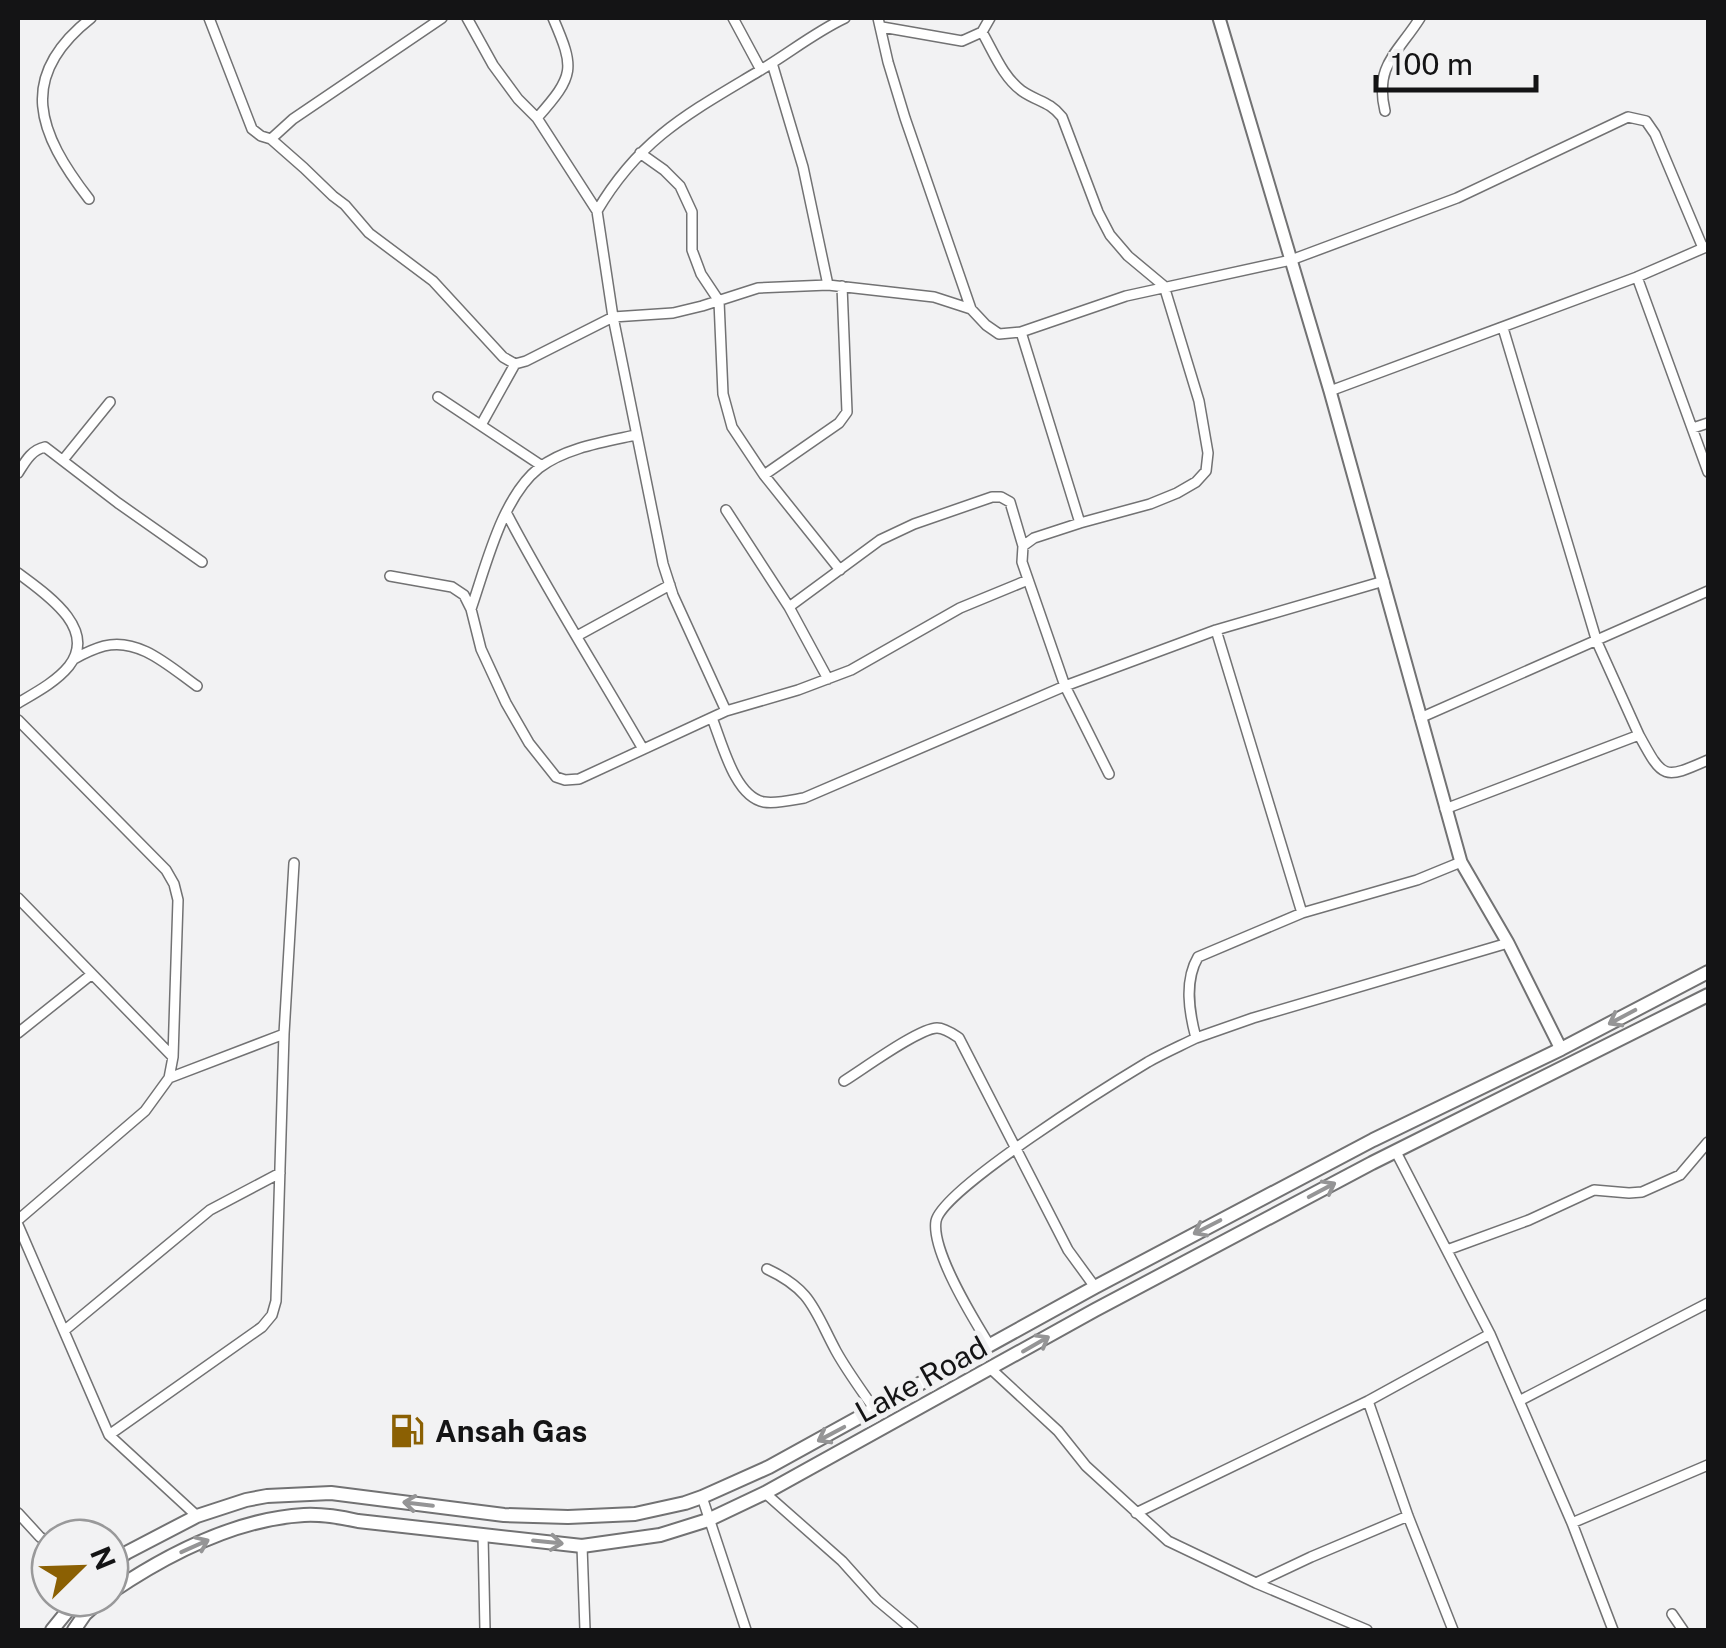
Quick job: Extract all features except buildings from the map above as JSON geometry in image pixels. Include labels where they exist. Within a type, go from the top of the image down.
[{"type":"main road","name":"Lake Road","points":[[130,1551],[197,1516],[246,1500],[332,1493],[504,1515],[568,1516],[634,1514],[685,1503],[751,1476],[1373,1140],[1708,972]]},
{"type":"main road","name":"Lake Road","points":[[130,1579],[196,1544],[233,1530],[289,1517],[329,1515],[582,1546],[660,1535],[708,1520],[765,1493],[1095,1310],[1708,995]]},
{"type":"street","points":[[89,200],[64,166],[50,135],[42,98],[50,62],[60,46],[91,18]]},
{"type":"street","points":[[208,18],[252,129],[270,139],[345,205],[368,234],[433,281],[503,357],[515,364],[613,317],[673,313],[758,288],[842,286],[934,297],[971,309]]},
{"type":"street","points":[[270,139],[293,119],[442,18]]},
{"type":"street","points":[[467,18],[492,65],[536,118],[597,211],[613,317],[670,585],[726,711]]},
{"type":"street","points":[[536,118],[557,96],[570,68],[566,46],[553,18]]},
{"type":"street","points":[[733,18],[761,70]]},
{"type":"street","points":[[597,211],[628,164],[662,132],[845,18]]},
{"type":"street","points":[[990,18],[982,32],[962,40],[880,22],[888,62],[971,309],[999,334],[1021,332],[1164,286],[1291,260],[1458,198],[1628,117],[1646,120],[1706,247],[1637,277],[1330,391]]},
{"type":"street","points":[[1219,18],[1330,391],[1462,862],[1561,1049]]},
{"type":"street","points":[[1385,111],[1382,75],[1420,18]]},
{"type":"street","points":[[982,32],[1008,80],[1026,94],[1053,106],[1062,116],[1110,236],[1164,286],[1198,401],[1208,453],[1206,471],[1176,493],[1034,538],[1023,546]]},
{"type":"street","points":[[772,63],[803,167],[828,285]]},
{"type":"street","points":[[640,153],[680,186],[692,212],[692,250],[701,274],[719,301],[723,394],[732,427],[840,570]]},
{"type":"street","points":[[1637,277],[1708,472]]},
{"type":"street","points":[[764,474],[839,423],[847,412],[842,286]]},
{"type":"street","points":[[1503,328],[1596,642],[1639,736],[1660,770],[1668,774],[1708,760]]},
{"type":"street","points":[[1021,332],[1080,523]]},
{"type":"street","points":[[481,425],[515,364]]},
{"type":"street","points":[[438,397],[542,466]]},
{"type":"street","points":[[63,460],[110,402]]},
{"type":"street","points":[[1693,428],[1708,423]]},
{"type":"street","points":[[471,609],[506,514],[525,482],[542,466],[592,445],[636,434]]},
{"type":"street","points":[[18,473],[38,448],[45,448],[202,562]]},
{"type":"street","points":[[789,607],[880,540],[992,497],[1010,502],[1023,546],[1022,562],[1065,686],[1109,774]]},
{"type":"street","points":[[726,510],[789,607],[828,678]]},
{"type":"street","points":[[506,514],[643,749]]},
{"type":"street","points":[[18,573],[61,606],[78,643],[68,668],[18,703]]},
{"type":"street","points":[[390,576],[452,587],[464,595],[481,649],[506,703],[529,742],[556,776],[565,780],[579,779],[726,711],[828,678],[879,656],[960,608],[1028,580]]},
{"type":"street","points":[[712,718],[746,794],[763,802],[804,798],[1065,686],[1216,630],[1384,582]]},
{"type":"street","points":[[578,636],[670,585]]},
{"type":"street","points":[[1420,718],[1708,590]]},
{"type":"street","points":[[1216,630],[1302,913]]},
{"type":"street","points":[[74,658],[102,646],[132,647],[151,653],[197,686]]},
{"type":"street","points":[[18,720],[166,870],[178,900],[169,1078],[145,1111],[18,1222],[108,1435],[197,1516]]},
{"type":"street","points":[[1445,809],[1639,736]]},
{"type":"street","points":[[1196,1038],[1190,1005],[1190,970],[1198,957],[1302,913],[1417,880],[1462,862]]},
{"type":"street","points":[[108,1435],[262,1327],[272,1315],[276,1300],[294,863]]},
{"type":"street","points":[[18,898],[172,1056]]},
{"type":"street","points":[[990,1346],[939,1250],[936,1221],[944,1206],[969,1184],[1100,1092],[1196,1038],[1508,943]]},
{"type":"street","points":[[18,1033],[92,974]]},
{"type":"street","points":[[844,1082],[919,1034],[936,1028],[960,1038],[1068,1250],[1095,1287]]},
{"type":"street","points":[[169,1078],[284,1034]]},
{"type":"street","points":[[1448,1250],[1529,1220],[1594,1190],[1642,1192],[1680,1174],[1708,1142]]},
{"type":"street","points":[[1396,1152],[1490,1334],[1572,1523],[1613,1630]]},
{"type":"street","points":[[65,1330],[210,1210],[280,1173]]},
{"type":"street","points":[[767,1269],[789,1279],[814,1307],[837,1354],[875,1410]]},
{"type":"street","points":[[1519,1401],[1708,1303]]},
{"type":"street","points":[[1136,1513],[1368,1400],[1490,1334]]},
{"type":"street","points":[[991,1369],[1058,1431],[1086,1466],[1168,1541],[1366,1630]]},
{"type":"street","points":[[1368,1400],[1453,1630]]},
{"type":"street","points":[[1572,1523],[1708,1464]]},
{"type":"street","points":[[765,1493],[913,1630]]},
{"type":"street","points":[[702,1496],[746,1630]]},
{"type":"street","points":[[1256,1583],[1408,1516]]},
{"type":"street","points":[[484,1535],[485,1630]]},
{"type":"street","points":[[582,1546],[586,1630]]},
{"type":"street","points":[[1672,1614],[1682,1630]]},
{"type":"place","name":"Ansah Gas","points":[[407,1431]]}]
